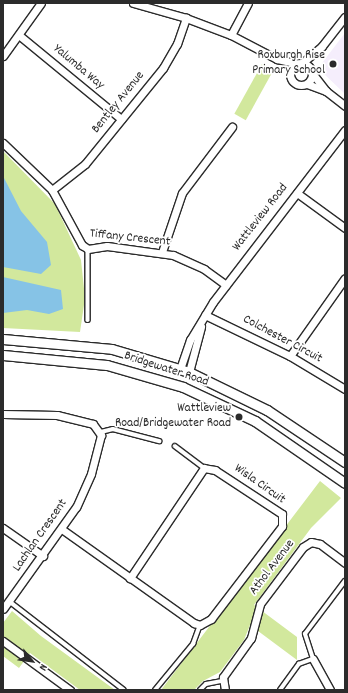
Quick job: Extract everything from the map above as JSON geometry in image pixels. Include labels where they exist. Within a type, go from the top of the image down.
[{"type":"street","points":[[3,56],[20,36],[41,3]]},
{"type":"street","points":[[133,3],[186,18],[231,35],[277,59],[300,63],[312,72],[326,91],[345,106]]},
{"type":"street","points":[[231,35],[248,3]]},
{"type":"street","points":[[290,73],[322,46],[345,17]]},
{"type":"street","name":"Bentley Avenue","points":[[52,190],[85,164],[171,56],[186,18]]},
{"type":"street","name":"Yalumba Way","points":[[20,36],[121,119]]},
{"type":"street","points":[[307,84],[322,46]]},
{"type":"street","points":[[277,59],[290,73],[294,83],[307,84],[326,91]]},
{"type":"street","points":[[162,252],[182,193],[232,127]]},
{"type":"street","name":"Wattleview Road","points":[[184,387],[205,315],[226,284],[345,130]]},
{"type":"street","name":"Tiffany Crescent","points":[[3,143],[52,190],[82,245],[88,248],[107,246],[162,252],[197,265],[226,284]]},
{"type":"street","points":[[297,193],[345,228]]},
{"type":"street","points":[[290,356],[345,278]]},
{"type":"street","name":"Colchester Circuit","points":[[205,315],[290,356],[345,389]]},
{"type":"street","name":"Wattleview Road","points":[[174,384],[190,340],[201,325]]},
{"type":"street","name":"Bridgewater Road","points":[[3,339],[112,349],[189,372],[267,410],[344,461]]},
{"type":"street","name":"Bridgewater Road","points":[[3,355],[107,365],[184,387],[255,421],[345,483]]},
{"type":"street","points":[[3,414],[45,412],[92,424],[101,432]]},
{"type":"street","name":"Lachlan Crescent","points":[[3,609],[63,530],[88,484],[101,432]]},
{"type":"street","points":[[130,578],[204,468]]},
{"type":"street","name":"Wisla Circuit","points":[[200,625],[211,619],[283,520],[277,509],[215,470],[204,468]]},
{"type":"street","points":[[3,528],[43,556]]},
{"type":"street","points":[[63,530],[130,578],[200,625]]},
{"type":"street","name":"Athol Avenue","points":[[222,681],[251,638],[260,604],[303,547],[310,542],[320,544],[345,563]]},
{"type":"street","points":[[3,641],[70,690]]},
{"type":"street","points":[[313,659],[330,690]]},
{"type":"street","points":[[222,681],[225,690]]},
{"type":"lane","points":[[88,248],[88,320]]},
{"type":"lane","points":[[101,432],[113,429],[159,441]]},
{"type":"lane","points":[[175,446],[204,468]]},
{"type":"lane","points":[[280,690],[300,664],[313,659],[305,634],[345,581]]},
{"type":"lane","points":[[9,601],[124,690]]},
{"type":"lane","points":[[155,690],[192,644],[200,625]]},
{"type":"lane","points":[[200,690],[206,684],[222,681]]},
{"type":"shaded area","name":"Roxburgh Rise Primary School","points":[[345,33],[345,94],[320,70],[322,63]]},
{"type":"green space","points":[[262,64],[273,70],[246,120],[234,114]]},
{"type":"green space","points":[[3,151],[55,204],[81,260],[85,298],[80,332],[3,328]]},
{"type":"green space","points":[[320,481],[341,498],[311,528],[254,605],[297,637],[297,660],[250,625],[244,640],[220,672],[203,681],[194,690],[161,690]]},
{"type":"green space","points":[[12,611],[41,636],[115,690],[80,690],[30,653],[19,668],[3,656],[3,623]]},
{"type":"water","points":[[3,176],[21,211],[47,242],[51,265],[41,274],[3,267]]},
{"type":"water","points":[[3,277],[61,290],[63,309],[49,314],[27,310],[3,313]]},
{"type":"place","name":"Roxburgh Rise Primary School","points":[[333,64]]},
{"type":"place","name":"Wattleview Road/Bridgewater Road","points":[[239,417]]}]
